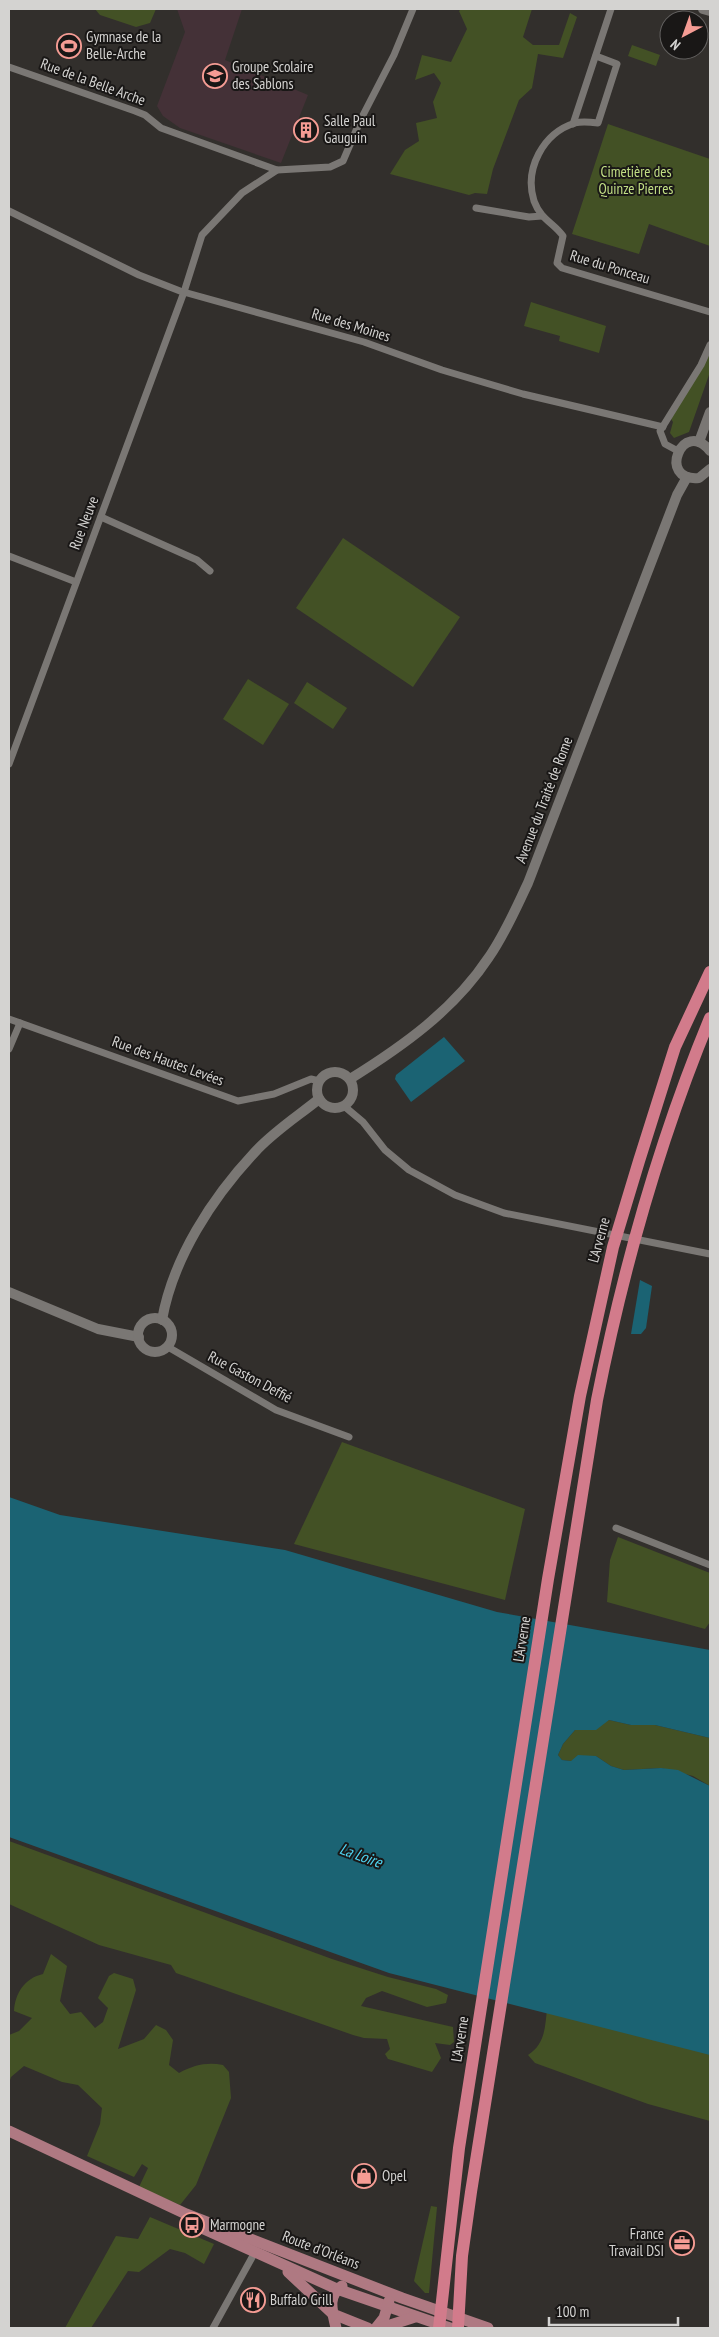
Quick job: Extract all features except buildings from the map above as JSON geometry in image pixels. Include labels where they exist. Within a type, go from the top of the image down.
[{"type":"highway","name":"L'Arverne","points":[[434,2325],[468,2091],[548,1579],[580,1396],[618,1229],[675,1047],[710,972]]},
{"type":"highway","points":[[458,2328],[464,2240],[597,1400],[636,1232],[668,1130],[710,1018]]},
{"type":"main road","points":[[704,9],[710,11]]},
{"type":"main road","points":[[699,442],[710,412]]},
{"type":"main road","points":[[710,451],[699,442],[689,442],[678,451],[677,466],[687,477],[699,478],[710,468]]},
{"type":"main road","name":"Avenue du Traité de Rome","points":[[350,1079],[420,1033],[449,1006],[494,949],[528,883],[677,495],[687,477]]},
{"type":"main road","points":[[334,1072],[346,1075],[350,1079],[353,1094],[344,1106],[333,1108],[319,1099],[317,1090],[323,1076],[334,1072]]},
{"type":"main road","points":[[162,1320],[174,1275],[198,1229],[222,1192],[256,1151],[319,1099]]},
{"type":"main road","points":[[9,1292],[98,1329],[139,1337]]},
{"type":"main road","points":[[152,1319],[162,1320],[172,1332],[171,1341],[168,1347],[160,1351],[151,1352],[143,1346],[139,1337],[140,1329],[144,1322],[152,1319]]},
{"type":"main road","name":"Route d'Orléans","points":[[9,2131],[186,2214],[428,2308],[488,2328]]},
{"type":"main road","name":"Route d'Orléans","points":[[9,2138],[337,2289],[434,2325],[450,2328]]},
{"type":"main road","points":[[277,2263],[299,2280],[333,2314],[368,2328]]},
{"type":"main road","points":[[336,2328],[331,2304],[337,2289],[354,2278]]},
{"type":"main road","points":[[376,2328],[384,2318],[388,2307],[388,2292]]},
{"type":"main road","points":[[381,2328],[415,2317]]},
{"type":"street","points":[[277,170],[330,167],[343,161],[413,9]]},
{"type":"street","points":[[596,56],[616,64],[598,123],[573,124],[611,9]]},
{"type":"street","name":"Rue de la Belle Arche","points":[[9,67],[135,110],[145,114],[161,128],[277,170]]},
{"type":"street","name":"Rue du Ponceau","points":[[573,124],[545,143],[535,159],[532,193],[542,216],[563,236],[557,260],[562,268],[710,312]]},
{"type":"street","name":"Rue Neuve","points":[[9,764],[206,230],[242,193],[277,170]]},
{"type":"street","points":[[476,208],[529,217],[542,216]]},
{"type":"street","name":"Rue des Moines","points":[[9,211],[139,275],[184,292],[364,342],[442,370],[523,394],[664,425]]},
{"type":"street","points":[[678,451],[668,447],[660,435],[664,425],[701,365],[710,344]]},
{"type":"street","points":[[101,517],[197,560],[210,571]]},
{"type":"street","points":[[9,556],[76,582]]},
{"type":"street","name":"Rue des Hautes Levées","points":[[9,1019],[238,1101],[274,1094],[311,1079],[320,1081]]},
{"type":"street","points":[[9,1049],[20,1023]]},
{"type":"street","points":[[344,1106],[363,1122],[385,1150],[409,1170],[455,1195],[504,1213],[710,1254]]},
{"type":"street","name":"Rue Gaston Deffié","points":[[168,1347],[276,1410],[349,1437]]},
{"type":"street","points":[[616,1528],[710,1565]]},
{"type":"street","points":[[213,2328],[255,2252]]},
{"type":"shaded area","name":"Groupe Scolaire des Sablons","points":[[177,9],[242,9],[225,60],[308,95],[281,163],[180,128],[163,116],[157,106],[185,32]]},
{"type":"green space","points":[[95,9],[156,9],[150,23],[136,27],[100,15]]},
{"type":"green space","points":[[461,9],[532,9],[523,37],[533,45],[559,45],[570,13],[577,17],[563,58],[538,54],[532,88],[519,100],[493,169],[487,194],[475,193],[469,195],[390,174],[405,150],[419,141],[416,123],[437,118],[433,102],[441,83],[434,73],[415,80],[422,55],[451,62],[467,29],[459,11]]},
{"type":"green space","points":[[632,45],[659,55],[659,58],[656,66],[628,56]]},
{"type":"green space","name":"Cimetière des Quinze Pierres","points":[[608,124],[710,159],[710,246],[649,224],[639,254],[572,234]]},
{"type":"green space","points":[[531,302],[606,326],[599,353],[559,341],[560,336],[524,326]]},
{"type":"green space","points":[[710,351],[710,372],[689,432],[674,438],[670,433],[673,422],[671,419]]},
{"type":"green space","points":[[343,538],[460,617],[413,687],[296,608]]},
{"type":"green space","points":[[248,679],[289,704],[263,745],[223,719]]},
{"type":"green space","points":[[307,682],[347,708],[333,729],[294,703]]},
{"type":"green space","points":[[342,1442],[525,1509],[505,1600],[294,1544]]},
{"type":"green space","points":[[618,1537],[710,1573],[710,1622],[705,1629],[607,1602],[610,1560]]},
{"type":"green space","points":[[609,1720],[631,1725],[655,1725],[710,1738],[710,1786],[693,1776],[661,1768],[624,1770],[611,1766],[596,1756],[571,1761],[562,1760],[558,1755],[563,1744],[575,1730],[592,1729]]},
{"type":"green space","points":[[9,1841],[332,1959],[388,1977],[436,1989],[448,1995],[446,2003],[427,2007],[382,1991],[366,1998],[361,2006],[453,2027],[454,2042],[450,2045],[435,2043],[441,2058],[432,2072],[388,2059],[385,2054],[390,2049],[387,2039],[364,2038],[353,2035],[176,1973],[171,1965],[99,1945],[9,1904]]},
{"type":"green space","points":[[51,1954],[67,1966],[60,2001],[70,2014],[81,2012],[95,2028],[103,2022],[108,2008],[98,1998],[109,1976],[114,1973],[133,1979],[136,1990],[118,2049],[144,2039],[156,2025],[166,2030],[173,2040],[169,2065],[179,2073],[195,2066],[206,2064],[223,2065],[229,2072],[231,2098],[196,2185],[180,2205],[139,2187],[148,2168],[142,2164],[134,2177],[87,2156],[100,2124],[102,2108],[78,2085],[62,2082],[24,2066],[11,2077],[9,2083],[9,2035],[19,2031],[32,2018],[14,2011],[16,1998],[26,1983],[43,1974]]},
{"type":"green space","points":[[547,2009],[710,2048],[710,2121],[648,2104],[535,2063],[528,2055],[534,2051],[541,2041],[545,2029]]},
{"type":"green space","points":[[431,2206],[437,2207],[429,2293],[425,2293],[414,2281]]},
{"type":"green space","points":[[150,2217],[214,2244],[204,2264],[185,2253],[170,2249],[139,2272],[128,2271],[91,2328],[65,2328],[116,2236],[138,2239]]},
{"type":"water","points":[[444,1037],[465,1061],[411,1102],[395,1079],[396,1075]]},
{"type":"water","points":[[640,1280],[652,1286],[646,1328],[641,1334],[631,1334]]},
{"type":"water","name":"La Loire","points":[[9,1497],[60,1515],[285,1550],[497,1612],[710,1650],[710,1738],[655,1725],[631,1725],[609,1720],[596,1730],[575,1730],[563,1744],[558,1755],[562,1760],[571,1761],[578,1755],[596,1756],[611,1766],[624,1770],[661,1768],[678,1770],[710,1786],[710,2055],[389,1973],[9,1837]]},
{"type":"place","name":"Gymnase de la Belle-Arche","points":[[69,46]]},
{"type":"place","name":"Groupe Scolaire des Sablons","points":[[215,76]]},
{"type":"place","name":"Salle Paul Gauguin","points":[[306,130]]},
{"type":"place","name":"Opel","points":[[364,2176]]},
{"type":"place","name":"Marmogne","points":[[192,2225]]},
{"type":"place","name":"France Travail DSI","points":[[682,2243]]},
{"type":"place","name":"Buffalo Grill","points":[[253,2300]]}]
